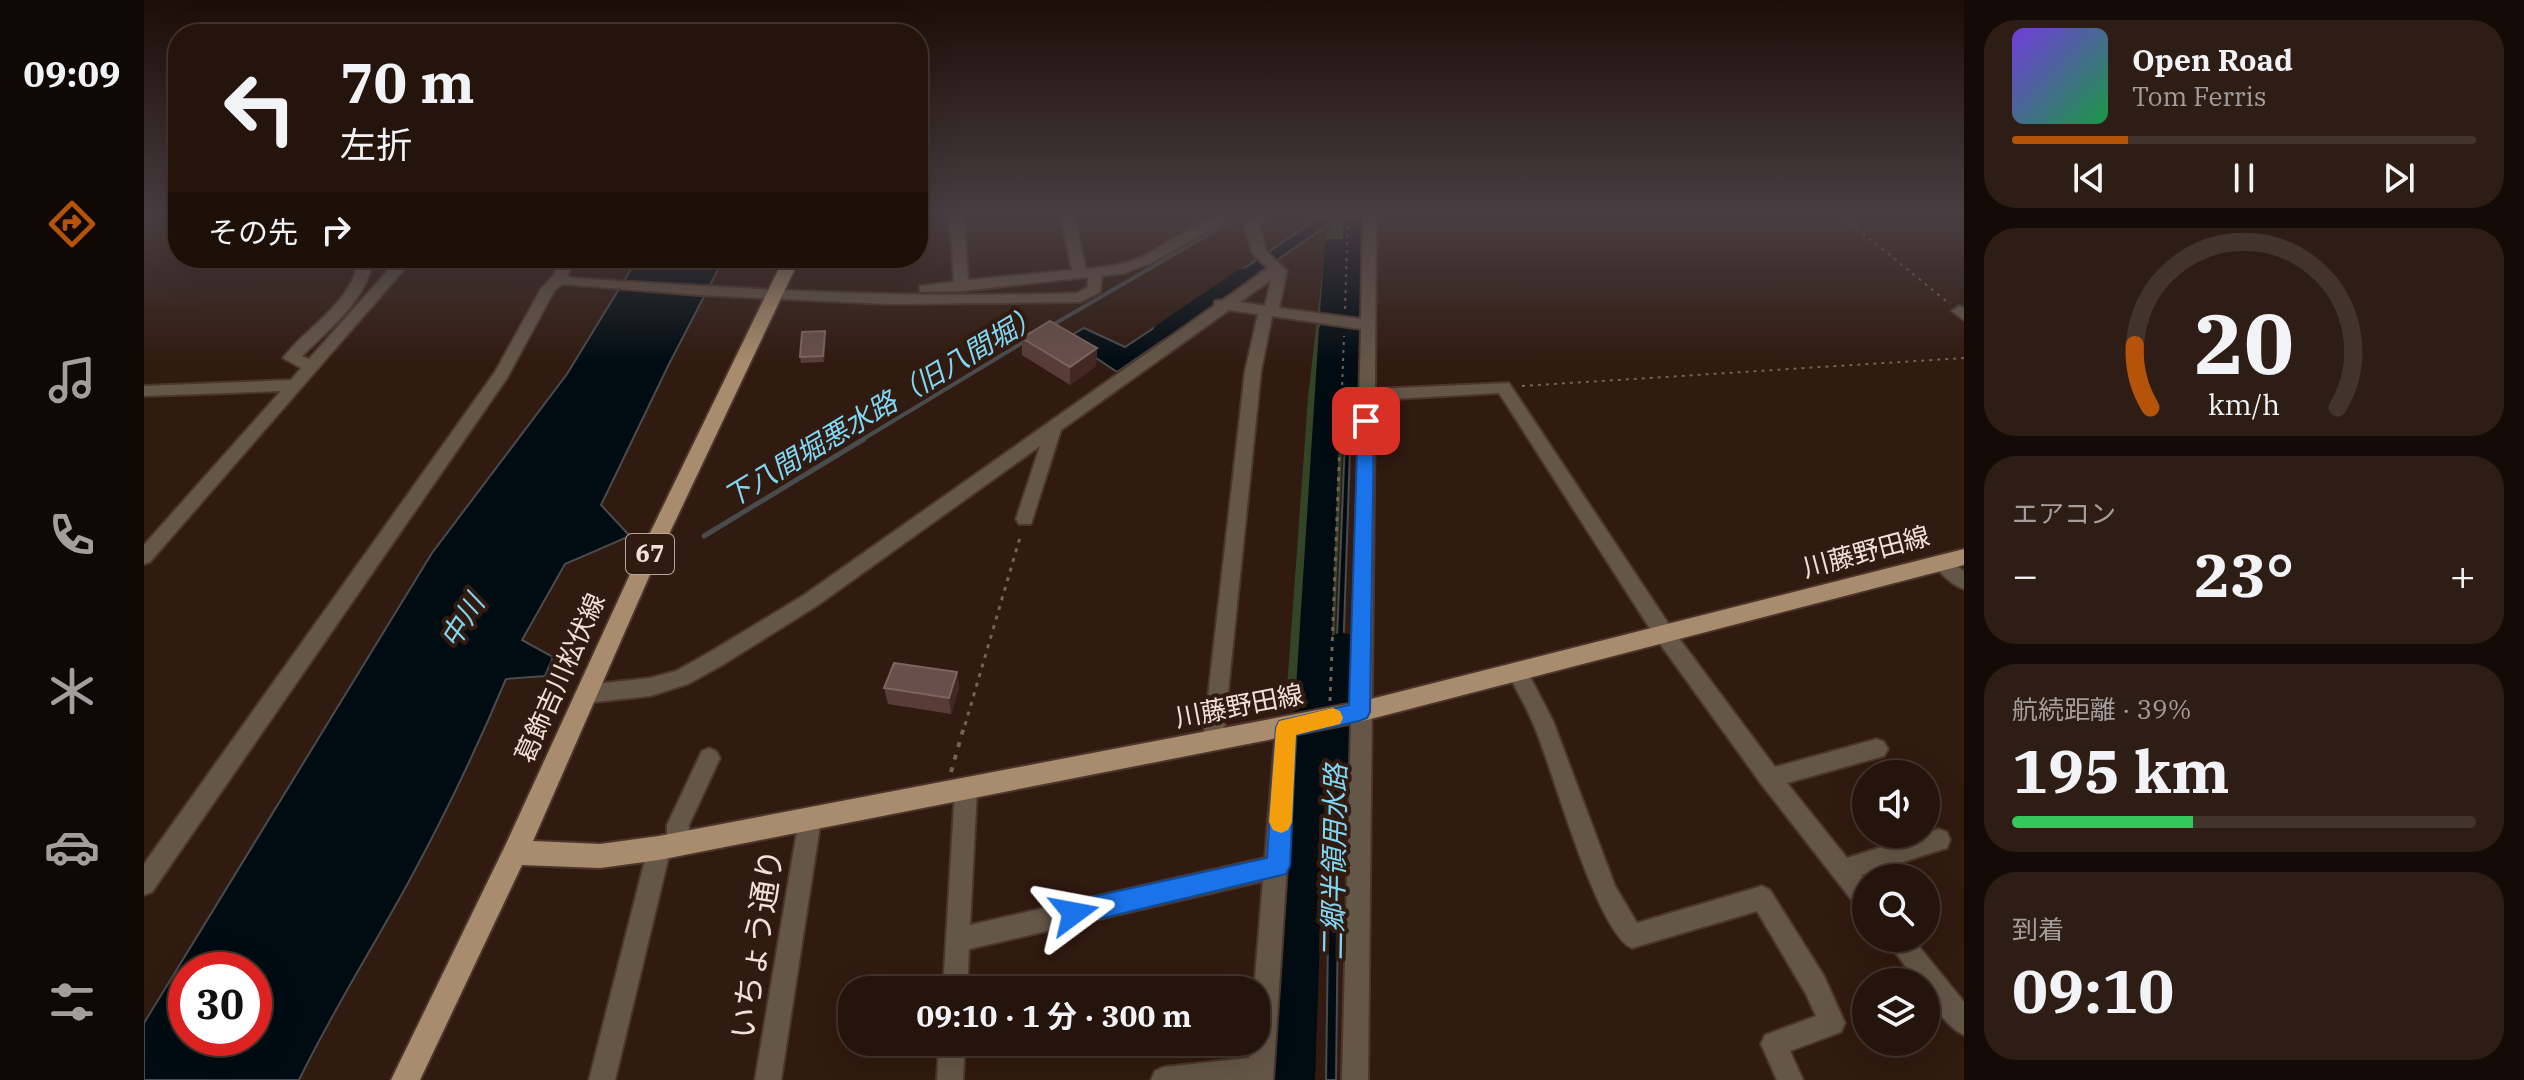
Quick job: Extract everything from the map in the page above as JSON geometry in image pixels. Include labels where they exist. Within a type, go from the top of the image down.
[{"type":"main road","name":"葛飾吉川松伏線","points":[[405,1080],[515,853],[676,498],[788,268]]},
{"type":"main road","name":"川藤野田線","points":[[515,853],[600,856],[668,846],[1289,727],[1345,711],[1518,673],[1953,560]]},
{"type":"street","points":[[960,263],[961,287]]},
{"type":"street","points":[[144,884],[501,374],[548,289],[565,280],[775,296],[963,303],[1080,297],[1095,289],[1083,263]]},
{"type":"street","points":[[925,289],[1087,275],[1120,270],[1137,263]]},
{"type":"street","points":[[1213,741],[1253,371],[1280,271],[1272,263]]},
{"type":"street","points":[[1355,1080],[1345,711],[1367,395],[1369,263]]},
{"type":"street","points":[[311,366],[291,358],[353,294],[366,268]]},
{"type":"street","points":[[144,557],[398,268]]},
{"type":"street","points":[[565,280],[567,268]]},
{"type":"street","points":[[586,694],[650,687],[681,678],[717,658],[811,600],[1221,304],[1278,268]]},
{"type":"street","points":[[1221,304],[1368,325]]},
{"type":"street","points":[[144,391],[295,385]]},
{"type":"street","points":[[1367,395],[1503,387],[1665,635],[1770,778],[1852,882]]},
{"type":"street","points":[[1025,519],[1054,427]]},
{"type":"street","points":[[1953,560],[1964,582]]},
{"type":"street","points":[[1518,673],[1543,721],[1606,893],[1632,936],[1762,898],[1815,985],[1832,1023],[1774,1044],[1790,1080]]},
{"type":"street","points":[[1164,1080],[1261,1075],[1289,727]]},
{"type":"street","points":[[1770,778],[1877,749]]},
{"type":"street","points":[[602,1080],[668,846],[709,758]]},
{"type":"street","points":[[955,791],[956,976]]},
{"type":"street","name":"いちょう通り","points":[[768,1080],[810,819]]},
{"type":"street","points":[[1843,870],[1913,848]]},
{"type":"street","points":[[958,940],[1278,866]]},
{"type":"street","points":[[1908,952],[1964,1022]]},
{"type":"street","points":[[950,1080],[951,1056]]},
{"type":"path","points":[[1345,711],[1347,263]]},
{"type":"path","points":[[1900,263],[1961,313]]},
{"type":"path","points":[[1503,387],[1964,358]]},
{"type":"path","points":[[955,791],[1025,519]]},
{"type":"green space","points":[[1323,263],[1350,263],[1332,696],[1286,702],[1308,398]]},
{"type":"water","points":[[1251,263],[1272,263],[1223,298],[1203,296]]},
{"type":"water","name":"中川","points":[[632,268],[719,268],[601,505],[630,536],[565,564],[522,640],[553,657],[545,676],[506,679],[434,833],[299,1080],[144,1080],[144,1023],[168,984],[168,1056],[272,1056],[272,952],[188,952],[432,553],[567,374]]},
{"type":"water","points":[[1184,308],[1200,311],[1201,314],[1117,372],[1096,358],[1060,342],[1084,328],[1125,347]]},
{"type":"water","points":[[1347,390],[1352,391],[1342,687],[1335,687]]},
{"type":"water","points":[[1333,742],[1340,744],[1336,1080],[1326,1080],[1330,797]]},
{"type":"building","points":[[1050,321],[1097,348],[1070,367],[1022,338]]},
{"type":"building","points":[[825,331],[823,356],[800,357],[802,332]]},
{"type":"building","points":[[894,663],[957,672],[949,698],[884,688]]},
{"type":"waterway","name":"下八間堀悪水路（旧八間堀）","points":[[1049,327],[1158,263]]},
{"type":"waterway","points":[[1332,312],[1335,263]]},
{"type":"waterway","name":"二郷半領用水路","points":[[1349,431],[1354,263]]},
{"type":"waterway","points":[[1164,332],[1246,275]]},
{"type":"waterway","points":[[1293,1080],[1331,328]]},
{"type":"waterway","name":"下八間堀悪水路（旧八間堀）","points":[[860,441],[1027,340]]},
{"type":"waterway","name":"下八間堀悪水路（旧八間堀）","points":[[704,536],[864,439]]},
{"type":"waterway","name":"二郷半領用水路","points":[[1335,782],[1341,646]]},
{"type":"slow traffic","points":[[1281,822],[1286,728],[1333,718]]},
{"type":"route","points":[[1074,913],[1278,866],[1286,728],[1359,712],[1366,421]]}]
